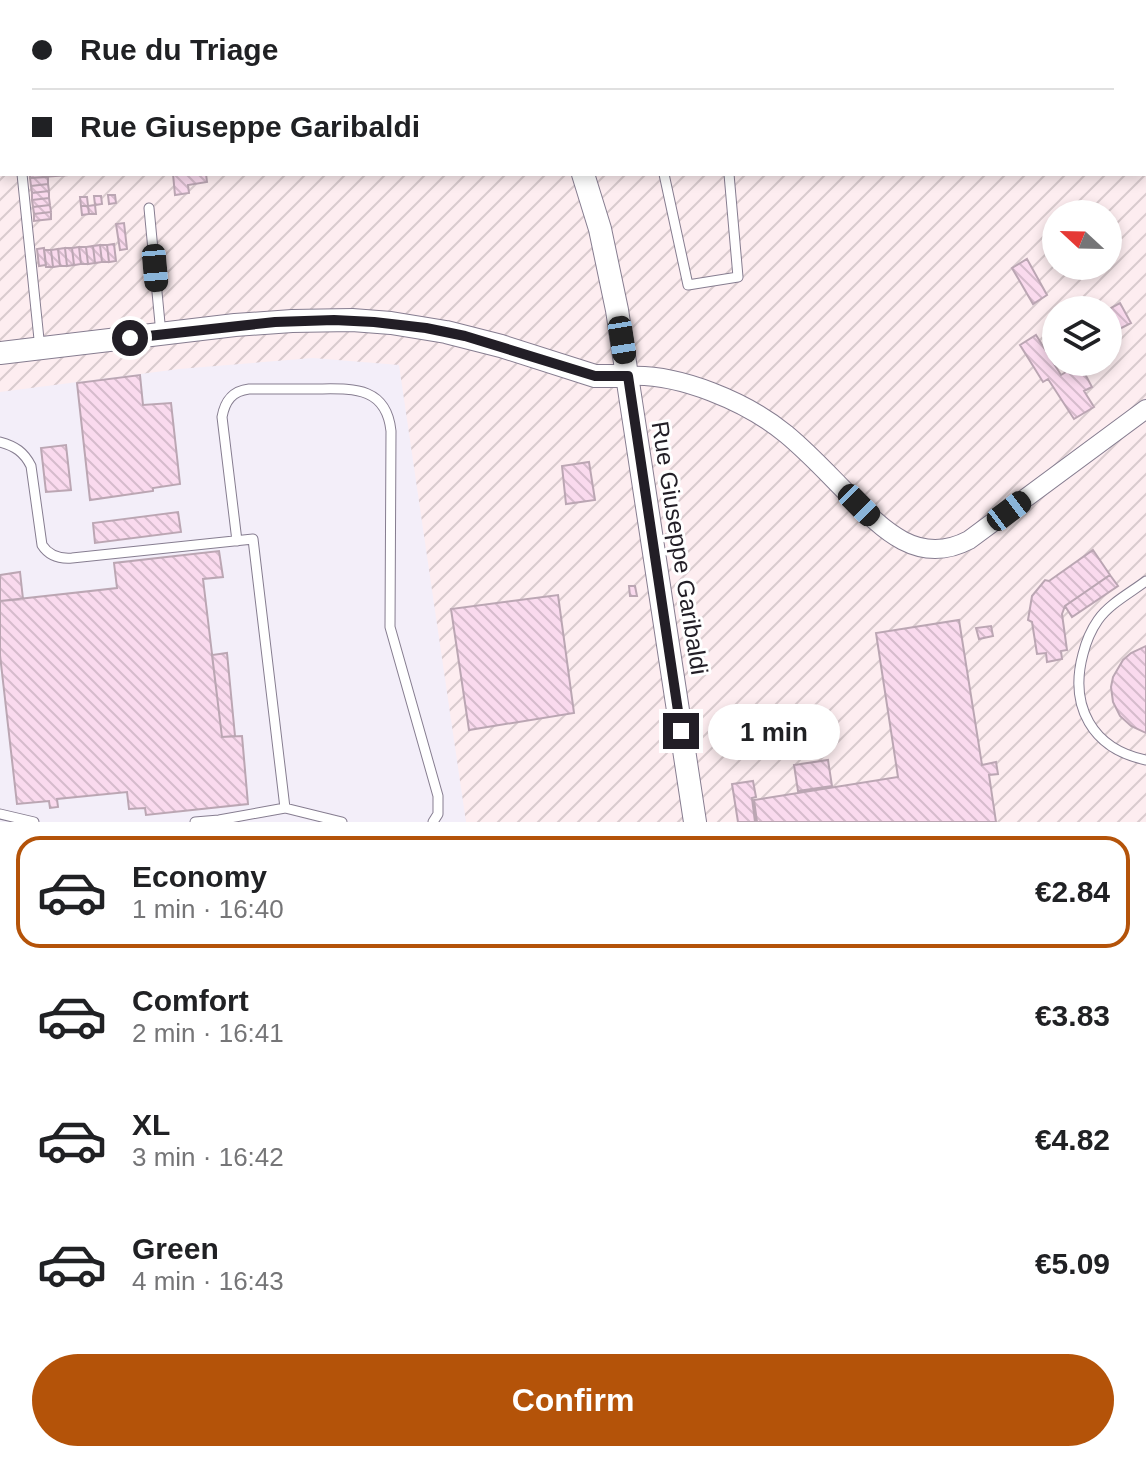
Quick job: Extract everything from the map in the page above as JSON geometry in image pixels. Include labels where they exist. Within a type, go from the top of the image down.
[{"type":"street","name":"Rue Giuseppe Garibaldi","points":[[584,176],[611,275],[695,822]]},
{"type":"street","points":[[0,353],[292,321],[352,320],[436,330],[595,376],[664,379],[691,385],[731,401],[786,434],[886,530],[908,543],[928,549],[950,547],[969,540],[1146,409]]},
{"type":"lane","points":[[22,176],[40,349]]},
{"type":"lane","points":[[664,176],[688,285],[738,277],[729,176]]},
{"type":"lane","points":[[149,208],[161,334]]},
{"type":"lane","points":[[237,541],[222,417],[233,393],[249,389],[352,389],[380,401],[387,410],[391,431],[390,627],[438,796],[438,814],[433,822]]},
{"type":"lane","points":[[0,442],[17,448],[28,459],[42,545],[56,557],[72,558],[253,539],[285,808]]},
{"type":"lane","points":[[1146,581],[1098,619],[1086,645],[1078,682],[1083,711],[1101,738],[1117,751],[1146,760]]},
{"type":"lane","points":[[195,822],[285,808],[342,822]]},
{"type":"lane","points":[[0,814],[34,822]]},
{"type":"shaded area","points":[[0,176],[1146,176],[1146,822],[0,822]]},
{"type":"shaded area","points":[[313,358],[399,365],[466,822],[0,822],[0,392],[179,369]]},
{"type":"building","points":[[173,176],[206,176],[207,182],[188,185],[189,193],[175,195]]},
{"type":"building","points":[[48,177],[48,184],[31,186],[30,178]]},
{"type":"building","points":[[48,184],[49,191],[32,193],[31,186]]},
{"type":"building","points":[[49,191],[49,198],[32,200],[32,193]]},
{"type":"building","points":[[108,195],[115,195],[116,203],[109,204]]},
{"type":"building","points":[[94,196],[101,196],[102,204],[95,205]]},
{"type":"building","points":[[80,197],[87,197],[88,206],[81,206]]},
{"type":"building","points":[[49,198],[50,205],[33,207],[32,200]]},
{"type":"building","points":[[50,205],[51,212],[34,214],[33,207]]},
{"type":"building","points":[[95,205],[96,214],[89,214],[88,206]]},
{"type":"building","points":[[81,206],[88,206],[89,214],[82,215]]},
{"type":"building","points":[[51,212],[51,219],[34,221],[34,214]]},
{"type":"building","points":[[124,223],[127,249],[120,250],[116,224]]},
{"type":"building","points":[[114,244],[116,261],[109,262],[107,245]]},
{"type":"building","points":[[100,245],[107,245],[109,262],[102,262]]},
{"type":"building","points":[[100,245],[102,262],[95,263],[93,246]]},
{"type":"building","points":[[93,246],[95,263],[88,264],[86,247]]},
{"type":"building","points":[[79,247],[86,247],[88,264],[81,264]]},
{"type":"building","points":[[79,247],[81,264],[74,265],[72,248]]},
{"type":"building","points":[[44,248],[46,265],[39,266],[37,249]]},
{"type":"building","points":[[65,248],[72,248],[74,265],[67,266]]},
{"type":"building","points":[[65,248],[67,266],[60,266],[58,249]]},
{"type":"building","points":[[58,249],[60,266],[53,267],[51,250]]},
{"type":"building","points":[[44,250],[51,250],[53,267],[46,267]]},
{"type":"building","points":[[1027,259],[1047,295],[1033,304],[1012,268]]},
{"type":"building","points":[[1122,307],[1131,323],[1122,328]]},
{"type":"building","points":[[1036,335],[1042,345],[1042,376],[1086,376],[1092,387],[1084,391],[1094,407],[1074,419],[1048,379],[1043,382],[1020,345]]},
{"type":"building","points":[[140,375],[143,405],[171,403],[180,484],[90,500],[77,383]]},
{"type":"building","points":[[66,445],[71,490],[46,492],[41,448]]},
{"type":"building","points":[[589,462],[595,500],[566,504],[562,466]]},
{"type":"building","points":[[178,512],[181,532],[95,543],[93,523]]},
{"type":"building","points":[[1093,550],[1110,575],[1065,606],[1062,614],[1067,650],[1061,651],[1062,659],[1047,662],[1046,653],[1037,654],[1032,622],[1028,620],[1032,596],[1045,580],[1049,581]]},
{"type":"building","points":[[219,551],[223,577],[203,579],[222,737],[242,736],[248,804],[146,815],[145,808],[129,809],[127,792],[57,799],[58,807],[50,808],[49,801],[17,804],[0,655],[0,601],[117,588],[114,563]]},
{"type":"building","points":[[20,572],[23,599],[0,601],[0,575]]},
{"type":"building","points":[[1110,575],[1118,586],[1072,617],[1065,606]]},
{"type":"building","points":[[629,586],[635,586],[637,596],[630,596]]},
{"type":"building","points":[[558,595],[574,713],[469,730],[451,609]]},
{"type":"building","points":[[959,620],[982,765],[996,762],[998,774],[989,775],[996,822],[757,822],[754,800],[898,777],[876,633]]},
{"type":"building","points":[[991,626],[993,636],[979,639],[976,628]]},
{"type":"building","points":[[1146,646],[1146,733],[1120,716],[1113,702],[1111,687],[1123,660]]},
{"type":"building","points":[[227,653],[235,736],[222,737],[212,655]]},
{"type":"building","points":[[742,709],[746,734],[726,738],[722,712]]},
{"type":"building","points":[[828,760],[832,786],[798,791],[794,765]]},
{"type":"building","points":[[753,781],[755,822],[738,822],[732,784]]},
{"type":"route","points":[[130,338],[235,325],[352,320],[426,328],[465,336],[595,376],[628,376],[681,731]]}]
